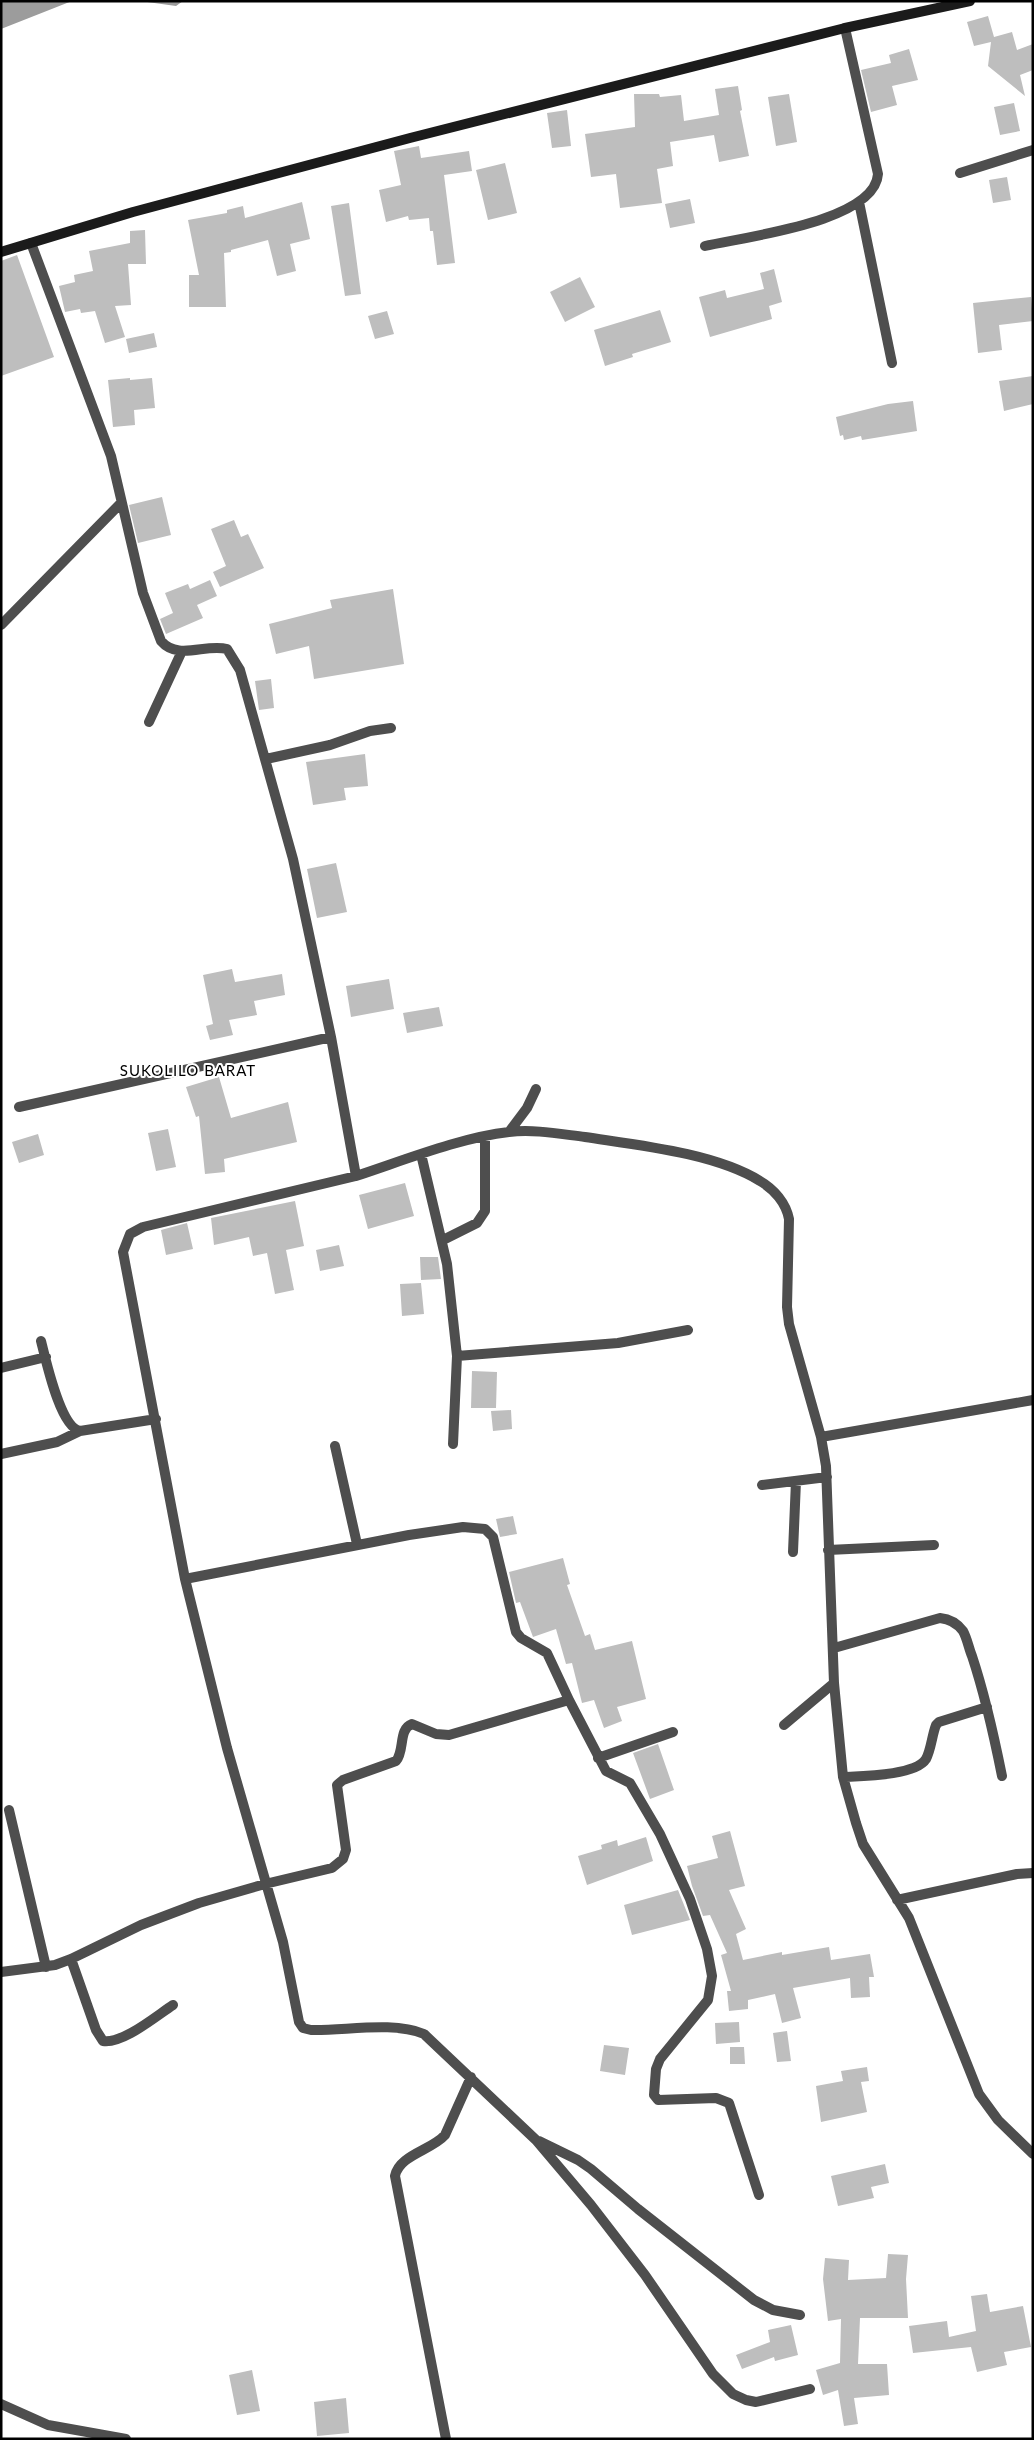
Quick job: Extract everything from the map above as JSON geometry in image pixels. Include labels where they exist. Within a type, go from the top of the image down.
[{"type":"main road","points":[[1,252],[133,212],[410,138],[845,28],[970,1]]},
{"type":"street","points":[[706,246],[820,221],[848,210],[871,192],[878,174],[845,28]]},
{"type":"street","points":[[960,173],[1033,150]]},
{"type":"street","points":[[860,202],[892,363]]},
{"type":"street","points":[[31,243],[99,419],[111,456],[143,593],[161,641],[165,646],[182,652],[218,647],[230,652],[240,670],[293,859],[331,1037],[356,1176]]},
{"type":"street","points":[[1,624],[121,503]]},
{"type":"street","points":[[149,722],[182,652]]},
{"type":"street","points":[[266,759],[330,745],[370,731],[391,728]]},
{"type":"street","points":[[19,1107],[331,1037]]},
{"type":"street","points":[[509,1132],[527,1108],[536,1089]]},
{"type":"street","points":[[810,2389],[756,2402],[733,2394],[713,2374],[646,2275],[536,2140],[430,2039],[416,2031],[364,2028],[311,2030],[302,2028],[297,2018],[283,1942],[227,1748],[185,1579],[126,1268],[124,1246],[130,1234],[143,1227],[356,1176],[421,1154],[509,1132],[568,1135],[674,1152],[727,1166],[759,1180],[777,1194],[785,1207],[789,1219],[787,1307],[792,1337],[820,1437],[826,1477],[834,1682],[843,1777],[863,1844],[918,1939],[979,2094],[998,2120],[1033,2154]]},
{"type":"street","points":[[443,1240],[477,1223],[484,1211],[485,1137]]},
{"type":"street","points":[[421,1154],[443,1240],[457,1356],[453,1444]]},
{"type":"street","points":[[457,1356],[618,1343],[688,1330]]},
{"type":"street","points":[[41,1340],[61,1408],[73,1428],[80,1431]]},
{"type":"street","points":[[1,1368],[46,1357]]},
{"type":"street","points":[[820,1437],[1033,1400]]},
{"type":"street","points":[[1,1454],[57,1442],[80,1431],[156,1419]]},
{"type":"street","points":[[335,1446],[357,1544]]},
{"type":"street","points":[[762,1484],[826,1477]]},
{"type":"street","points":[[793,1552],[796,1481]]},
{"type":"street","points":[[185,1579],[357,1544],[463,1527],[476,1527],[488,1531],[493,1537],[516,1632],[521,1638],[547,1653],[598,1758],[610,1774],[626,1779],[630,1783],[660,1834],[690,1900],[707,1949],[712,1976],[708,2000],[660,2059],[656,2068],[654,2095],[658,2100],[716,2098],[729,2103],[759,2195]]},
{"type":"street","points":[[828,1550],[934,1545]]},
{"type":"street","points":[[834,1648],[940,1618],[950,1620],[963,1632],[987,1707],[1002,1776]]},
{"type":"street","points":[[784,1725],[834,1682]]},
{"type":"street","points":[[1,1972],[46,1966],[71,1959],[172,1913],[265,1884],[332,1868],[343,1859],[346,1844],[336,1785],[342,1780],[396,1761],[400,1756],[404,1730],[407,1726],[412,1724],[436,1734],[449,1735],[569,1700]]},
{"type":"street","points":[[843,1777],[891,1773],[918,1765],[927,1757],[936,1725],[939,1722],[987,1707]]},
{"type":"street","points":[[598,1758],[673,1732]]},
{"type":"street","points":[[9,1810],[46,1966]]},
{"type":"street","points":[[897,1900],[1017,1874],[1033,1873]]},
{"type":"street","points":[[71,1959],[96,2030],[103,2040],[114,2040],[127,2035],[173,2005]]},
{"type":"street","points":[[446,2439],[395,2176],[402,2163],[439,2142],[446,2135],[471,2077]]},
{"type":"street","points":[[536,2140],[578,2160],[592,2169],[638,2209],[754,2300],[773,2310],[800,2315]]},
{"type":"street","points":[[1,2404],[48,2425],[126,2439]]},
{"type":"shaded area","points":[[1,1],[72,1],[1,29]]},
{"type":"shaded area","points":[[140,1],[183,1],[176,6]]},
{"type":"building","points":[[988,16],[994,37],[1012,32],[1017,50],[1033,44],[1033,70],[1020,75],[1025,96],[988,66],[991,42],[974,46],[967,22]]},
{"type":"building","points":[[909,49],[918,80],[892,86],[897,105],[871,112],[861,70],[891,63],[889,55]]},
{"type":"building","points":[[738,86],[742,110],[740,111],[749,156],[719,162],[714,135],[670,142],[673,166],[657,169],[662,203],[620,208],[616,174],[591,177],[585,134],[635,127],[634,94],[659,94],[660,97],[681,95],[684,121],[719,115],[715,89]]},
{"type":"building","points":[[789,94],[797,142],[776,146],[768,97]]},
{"type":"building","points":[[1014,103],[1020,131],[1000,135],[994,107]]},
{"type":"building","points":[[567,110],[571,146],[552,148],[547,113]]},
{"type":"building","points":[[419,146],[421,158],[469,151],[472,171],[444,175],[455,263],[437,265],[433,231],[430,231],[429,218],[409,220],[408,216],[386,222],[379,190],[401,185],[394,151]]},
{"type":"building","points":[[505,163],[517,213],[488,220],[476,170]]},
{"type":"building","points":[[1007,177],[1011,200],[993,203],[989,180]]},
{"type":"building","points":[[690,199],[695,223],[670,228],[665,204]]},
{"type":"building","points":[[302,202],[310,239],[290,244],[296,271],[277,276],[268,240],[231,250],[231,252],[224,253],[226,307],[189,307],[189,275],[199,275],[188,220],[227,213],[227,210],[243,206],[245,218]]},
{"type":"building","points":[[349,203],[361,294],[345,296],[331,206]]},
{"type":"building","points":[[145,230],[146,264],[128,264],[131,305],[115,306],[125,337],[105,343],[95,311],[81,313],[80,309],[65,312],[59,286],[75,282],[74,275],[93,271],[89,251],[130,243],[130,231]]},
{"type":"building","points":[[17,255],[54,357],[1,376],[1,261]]},
{"type":"building","points":[[774,269],[782,302],[769,306],[772,319],[710,337],[699,297],[725,290],[727,298],[764,289],[760,273]]},
{"type":"building","points":[[580,277],[595,307],[565,322],[550,292]]},
{"type":"building","points":[[1031,297],[1033,321],[999,325],[1002,350],[978,353],[973,303]]},
{"type":"building","points":[[660,310],[671,342],[632,354],[633,357],[605,366],[594,330]]},
{"type":"building","points":[[387,311],[394,334],[375,339],[368,316]]},
{"type":"building","points":[[154,333],[157,347],[129,353],[126,339]]},
{"type":"building","points":[[1033,376],[1033,404],[1004,411],[999,381]]},
{"type":"building","points":[[130,378],[130,380],[152,378],[155,408],[134,410],[135,425],[113,427],[108,380]]},
{"type":"building","points":[[913,401],[917,431],[862,440],[861,436],[844,440],[843,435],[840,436],[836,417],[888,404]]},
{"type":"building","points":[[162,497],[171,535],[138,543],[129,505]]},
{"type":"building","points":[[234,520],[241,537],[248,534],[264,568],[220,587],[213,572],[226,566],[211,529]]},
{"type":"building","points":[[210,580],[217,596],[197,605],[203,618],[166,634],[160,619],[173,613],[165,593],[188,584],[190,589]]},
{"type":"building","points":[[393,589],[404,664],[314,679],[309,646],[276,654],[269,624],[332,608],[330,600]]},
{"type":"building","points":[[271,679],[274,708],[259,710],[255,681]]},
{"type":"building","points":[[365,754],[368,786],[344,788],[346,800],[313,805],[306,762]]},
{"type":"building","points":[[336,863],[347,912],[317,918],[307,869]]},
{"type":"building","points":[[232,969],[235,982],[282,974],[285,995],[254,1001],[257,1015],[229,1020],[233,1035],[210,1040],[206,1026],[213,1024],[203,975]]},
{"type":"building","points":[[389,979],[394,1009],[351,1017],[346,986]]},
{"type":"building","points":[[439,1007],[443,1026],[407,1033],[403,1013]]},
{"type":"building","points":[[219,1077],[231,1118],[288,1102],[297,1142],[224,1159],[225,1172],[205,1174],[199,1116],[196,1117],[186,1087]]},
{"type":"building","points":[[168,1129],[176,1167],[156,1171],[148,1133]]},
{"type":"building","points":[[38,1134],[44,1155],[19,1163],[12,1142]]},
{"type":"building","points":[[405,1183],[414,1216],[368,1229],[359,1195]]},
{"type":"building","points":[[295,1201],[304,1246],[286,1250],[294,1290],[275,1294],[267,1253],[253,1256],[249,1237],[214,1245],[211,1218]]},
{"type":"building","points":[[187,1223],[193,1249],[166,1255],[161,1230]]},
{"type":"building","points":[[339,1245],[344,1266],[320,1271],[316,1250]]},
{"type":"building","points":[[420,1257],[438,1257],[441,1279],[421,1280]]},
{"type":"building","points":[[421,1283],[424,1314],[402,1316],[400,1284]]},
{"type":"building","points":[[472,1371],[497,1372],[496,1408],[471,1408]]},
{"type":"building","points":[[511,1410],[512,1429],[493,1431],[491,1411]]},
{"type":"building","points":[[513,1516],[517,1534],[500,1537],[496,1519]]},
{"type":"building","points":[[563,1558],[570,1584],[567,1585],[585,1636],[590,1634],[595,1650],[632,1641],[646,1699],[617,1707],[622,1721],[604,1728],[594,1700],[582,1703],[572,1663],[566,1664],[556,1629],[533,1637],[520,1602],[516,1603],[509,1572]]},
{"type":"building","points":[[658,1744],[674,1790],[650,1799],[633,1753]]},
{"type":"building","points":[[730,1831],[745,1886],[729,1890],[746,1929],[736,1934],[743,1960],[782,1952],[782,1955],[829,1947],[831,1960],[870,1954],[874,1977],[869,1977],[870,1997],[851,1998],[850,1978],[793,1988],[801,2018],[782,2023],[775,1994],[748,2000],[748,2009],[729,2011],[727,1991],[731,1991],[721,1955],[727,1953],[710,1915],[703,1916],[687,1866],[718,1858],[712,1836]]},
{"type":"building","points":[[646,1837],[653,1861],[587,1885],[578,1856],[602,1849],[601,1845],[617,1840],[618,1846]]},
{"type":"building","points":[[678,1890],[690,1920],[632,1935],[624,1905]]},
{"type":"building","points":[[739,2022],[740,2042],[716,2044],[715,2023]]},
{"type":"building","points":[[787,2031],[791,2061],[777,2062],[773,2033]]},
{"type":"building","points":[[604,2045],[629,2048],[625,2075],[600,2071]]},
{"type":"building","points":[[730,2047],[744,2047],[745,2064],[730,2064]]},
{"type":"building","points":[[867,2067],[869,2081],[861,2082],[867,2112],[821,2122],[816,2086],[843,2081],[841,2071]]},
{"type":"building","points":[[885,2164],[889,2183],[871,2187],[874,2198],[838,2206],[831,2176]]},
{"type":"building","points":[[888,2254],[908,2255],[906,2279],[908,2318],[860,2318],[858,2364],[887,2364],[889,2395],[854,2398],[858,2424],[844,2426],[838,2390],[823,2395],[816,2370],[840,2363],[841,2319],[828,2321],[823,2279],[825,2258],[849,2260],[848,2280],[886,2278]]},
{"type":"building","points":[[987,2294],[990,2312],[1023,2306],[1031,2347],[1004,2352],[1007,2365],[977,2372],[971,2347],[913,2353],[909,2326],[947,2321],[949,2337],[976,2331],[971,2296]]},
{"type":"building","points":[[791,2325],[798,2355],[775,2361],[774,2357],[742,2369],[736,2355],[770,2342],[768,2330]]},
{"type":"building","points":[[252,2370],[260,2411],[237,2415],[229,2375]]},
{"type":"building","points":[[346,2398],[349,2433],[317,2436],[314,2402]]},
{"type":"district","name":"SUKOLILO BARAT","points":[[188,1071]]}]
